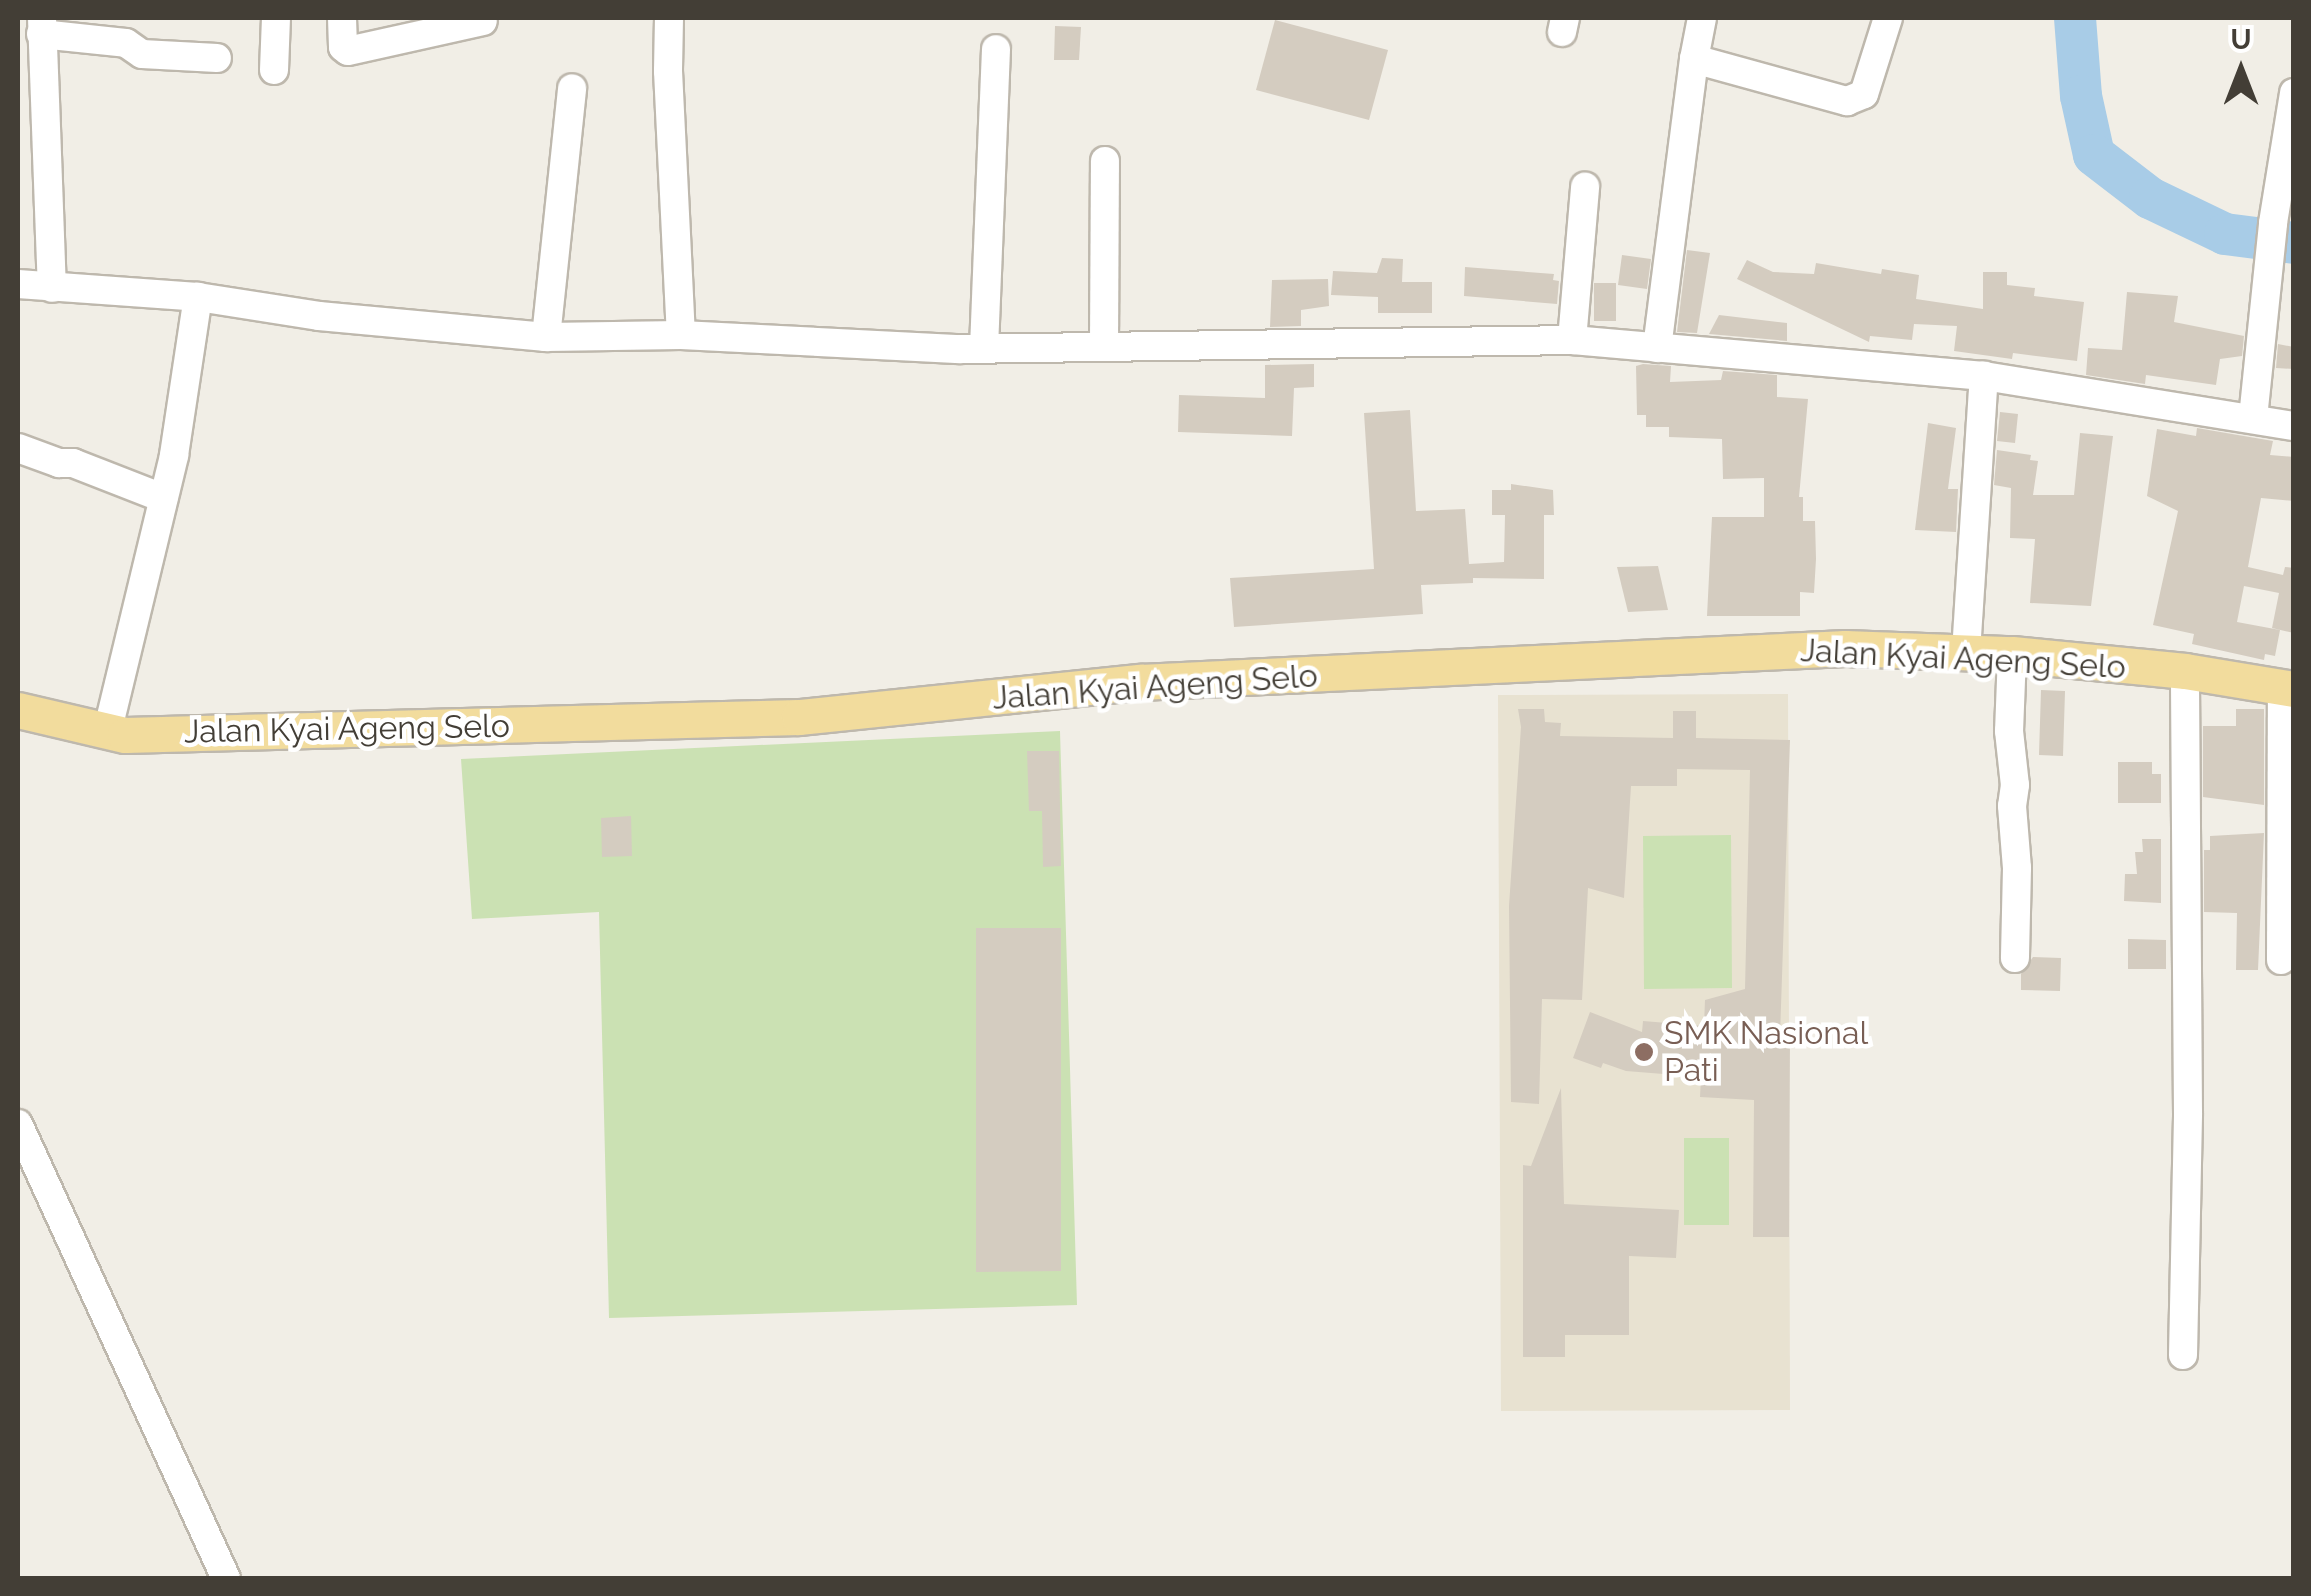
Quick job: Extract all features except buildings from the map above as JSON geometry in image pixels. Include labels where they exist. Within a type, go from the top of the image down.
[{"type":"main road","name":"Jalan Kyai Ageng Selo","points":[[18,710],[107,732],[799,717],[1140,682],[1845,648],[2012,654],[2185,671],[2288,688]]},
{"type":"street","points":[[274,70],[276,18]]},
{"type":"street","points":[[342,18],[343,46],[348,51],[444,23],[482,21]]},
{"type":"street","points":[[669,18],[681,336]]},
{"type":"street","points":[[1657,348],[1702,18]]},
{"type":"street","points":[[1694,59],[1855,101],[1864,94],[1888,18]]},
{"type":"street","points":[[52,288],[41,26],[126,44],[142,54],[217,58]]},
{"type":"street","points":[[984,348],[996,49]]},
{"type":"street","points":[[546,337],[572,88]]},
{"type":"street","points":[[2254,418],[2269,256],[2281,219],[2294,93]]},
{"type":"street","points":[[1104,346],[1105,161]]},
{"type":"street","points":[[1572,340],[1584,188]]},
{"type":"street","points":[[18,284],[198,298],[319,316],[546,337],[681,336],[984,348],[1572,340],[1984,376],[2294,426]]},
{"type":"street","points":[[107,732],[183,408],[198,298]]},
{"type":"street","points":[[1966,652],[1984,376]]},
{"type":"street","points":[[18,448],[59,463],[73,462],[163,498]]},
{"type":"street","points":[[2012,654],[2015,958]]},
{"type":"street","points":[[2183,1355],[2188,1114],[2185,671]]},
{"type":"street","points":[[2281,960],[2288,688]]},
{"type":"street","points":[[18,1124],[226,1578]]},
{"type":"shaded area","name":"SMK Nasional Pati","points":[[1788,694],[1790,1410],[1501,1411],[1498,695]]},
{"type":"green space","points":[[1060,731],[1077,1305],[609,1318],[599,912],[472,919],[461,759]]},
{"type":"green space","points":[[1731,835],[1732,988],[1644,989],[1643,836]]},
{"type":"green space","points":[[1684,1138],[1729,1138],[1729,1225],[1684,1225]]},
{"type":"waterway","points":[[2075,18],[2081,96],[2094,155],[2150,198],[2225,234],[2294,243]]},
{"type":"place","name":"SMK Nasional Pati","points":[[1644,1052]]}]
